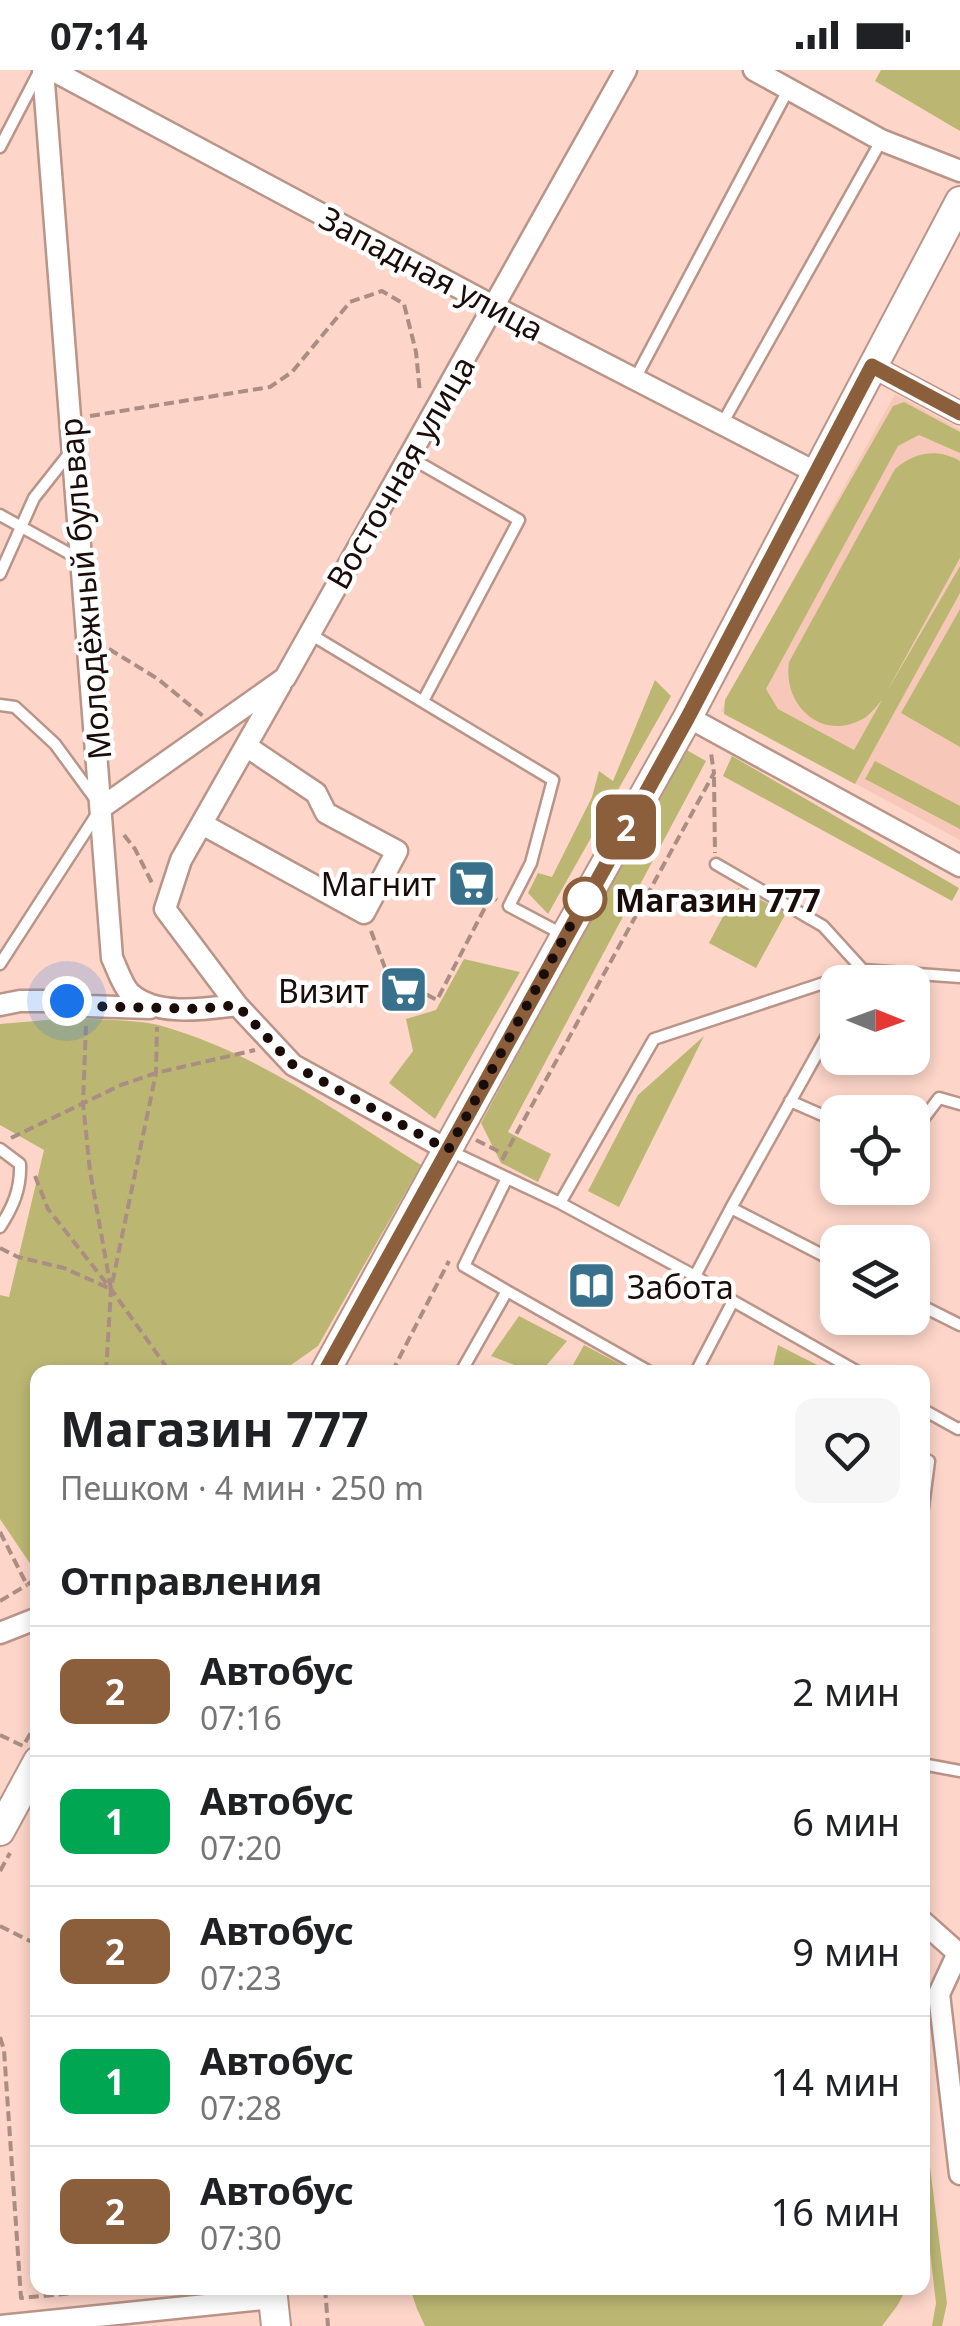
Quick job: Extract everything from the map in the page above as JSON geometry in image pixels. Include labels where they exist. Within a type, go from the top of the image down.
[{"type":"street","name":"Молодёжный бульвар","points":[[41,70],[112,958],[129,992],[157,1008]]},
{"type":"street","name":"Западная улица","points":[[52,70],[495,307],[815,472]]},
{"type":"street","name":"Восточная улица","points":[[101,808],[285,678],[626,70]]},
{"type":"street","points":[[754,70],[881,140],[960,171]]},
{"type":"street","points":[[329,1365],[565,936],[698,722],[815,472],[960,200]]},
{"type":"street","points":[[872,366],[960,413]]},
{"type":"street","points":[[285,678],[182,860],[165,909],[237,1005],[293,1065],[454,1140]]},
{"type":"street","points":[[698,722],[960,866]]},
{"type":"street","points":[[202,824],[364,913],[397,851],[326,814],[316,793],[246,746]]},
{"type":"street","points":[[0,1005],[67,1001],[86,1006],[199,1009],[237,1005]]},
{"type":"street","points":[[0,1633],[30,1621]]},
{"type":"street","points":[[0,1831],[30,1775]]},
{"type":"street","points":[[930,1927],[959,1952],[939,1994],[960,2174]]},
{"type":"street","points":[[0,2326],[274,2304]]},
{"type":"lane","points":[[0,147],[41,70]]},
{"type":"lane","points":[[635,379],[788,89]]},
{"type":"lane","points":[[722,424],[881,140]]},
{"type":"lane","points":[[0,574],[34,498],[73,449]]},
{"type":"lane","points":[[408,457],[519,520],[422,701]]},
{"type":"lane","points":[[0,515],[82,560]]},
{"type":"lane","points":[[310,633],[553,780],[531,863],[509,906],[565,936]]},
{"type":"lane","points":[[0,705],[15,707],[55,744],[101,808],[0,964]]},
{"type":"lane","points":[[716,864],[822,926],[859,965]]},
{"type":"lane","points":[[930,975],[960,977]]},
{"type":"lane","points":[[560,1203],[654,1039],[820,984]]},
{"type":"lane","points":[[695,1276],[820,1048]]},
{"type":"lane","points":[[930,1110],[939,1098],[960,1104]]},
{"type":"lane","points":[[790,1101],[820,1114]]},
{"type":"lane","points":[[454,1140],[495,1172],[695,1276],[846,1365]]},
{"type":"lane","points":[[0,1146],[20,1164],[21,1178],[15,1204],[0,1227]]},
{"type":"lane","points":[[508,1178],[464,1266],[638,1365]]},
{"type":"lane","points":[[730,1208],[820,1254]]},
{"type":"lane","points":[[465,1365],[508,1291]]},
{"type":"lane","points":[[700,1365],[733,1301]]},
{"type":"lane","points":[[930,1310],[960,1325]]},
{"type":"lane","points":[[930,1413],[960,1428]]},
{"type":"lane","points":[[930,1765],[960,1771]]},
{"type":"path","points":[[70,420],[270,387],[292,372],[350,302],[382,291],[404,304],[416,352],[424,428]]},
{"type":"path","points":[[88,636],[158,680],[216,727]]},
{"type":"path","points":[[698,722],[714,773],[716,864]]},
{"type":"path","points":[[495,1172],[714,773]]},
{"type":"path","points":[[101,808],[136,849],[165,909]]},
{"type":"path","points":[[364,913],[387,973],[437,1000],[491,896],[509,906]]},
{"type":"path","points":[[86,1006],[82,1103],[111,1289]]},
{"type":"path","points":[[106,1365],[111,1289],[156,1073],[157,1008]]},
{"type":"path","points":[[0,1146],[121,1085],[274,1045]]},
{"type":"path","points":[[454,1140],[505,1154]]},
{"type":"path","points":[[20,1164],[36,1177],[48,1209],[165,1365]]},
{"type":"path","points":[[0,1248],[18,1257],[64,1268],[111,1289]]},
{"type":"path","points":[[396,1365],[452,1256]]},
{"type":"path","points":[[0,1532],[27,1585]]},
{"type":"path","points":[[0,1601],[30,1583]]},
{"type":"path","points":[[0,1736],[23,1746],[30,1734]]},
{"type":"path","points":[[0,1926],[30,1940]]},
{"type":"path","points":[[0,2037],[22,2298],[54,2295]]},
{"type":"path","points":[[326,2295],[328,2326]]},
{"type":"shaded area","points":[[881,70],[960,70],[960,131],[875,81]]},
{"type":"shaded area","points":[[895,394],[960,429],[960,840],[721,711]]},
{"type":"shaded area","points":[[904,402],[960,432],[960,453],[919,435],[898,446],[766,689],[778,709],[854,750],[882,700],[866,717],[850,724],[821,723],[799,706],[792,693],[789,662],[895,469],[926,454],[943,454],[960,461],[960,558],[886,693],[960,566],[960,593],[855,784],[724,714],[725,700],[893,406]]},
{"type":"shaded area","points":[[960,609],[960,747],[901,713]]},
{"type":"shaded area","points":[[655,680],[671,696],[548,914],[528,893],[538,873],[552,877],[592,797],[599,771],[613,781]]},
{"type":"shaded area","points":[[683,748],[706,761],[508,1132],[551,1154],[538,1182],[501,1163],[481,1123]]},
{"type":"shaded area","points":[[732,756],[959,888],[952,901],[723,776]]},
{"type":"shaded area","points":[[875,761],[960,806],[960,829],[865,779]]},
{"type":"shaded area","points":[[738,888],[786,913],[756,968],[709,943]]},
{"type":"shaded area","points":[[464,959],[520,972],[435,1119],[389,1083],[413,1051],[406,1019],[436,1010]]},
{"type":"shaded area","points":[[70,1018],[162,1026],[264,1068],[421,1165],[318,1346],[291,1365],[30,1365],[30,1564],[0,1519],[0,1295],[9,1297],[44,1150],[0,1125],[0,1024]]},
{"type":"shaded area","points":[[704,1036],[619,1207],[588,1191],[638,1095]]},
{"type":"shaded area","points":[[519,1316],[567,1341],[547,1365],[515,1365],[491,1356]]},
{"type":"shaded area","points":[[584,1345],[622,1365],[573,1365]]},
{"type":"shaded area","points":[[778,1345],[817,1365],[773,1365]]},
{"type":"shaded area","points":[[930,2166],[947,2303],[942,2326],[932,2326],[936,2303],[930,2252]]},
{"type":"shaded area","points":[[412,2295],[903,2295],[882,2326],[425,2326]]},
{"type":"bus line","name":"2","points":[[329,1365],[688,717],[872,366],[960,413]]},
{"type":"place","name":"Магнит","points":[[471,883]]},
{"type":"place","name":"Магазин 777","points":[[585,899]]},
{"type":"place","name":"Визит","points":[[404,990]]},
{"type":"place","name":"Забота","points":[[592,1286]]},
{"type":"route","points":[[67,1001],[86,1006],[199,1009],[237,1005],[293,1065],[448,1150],[585,899]]}]
